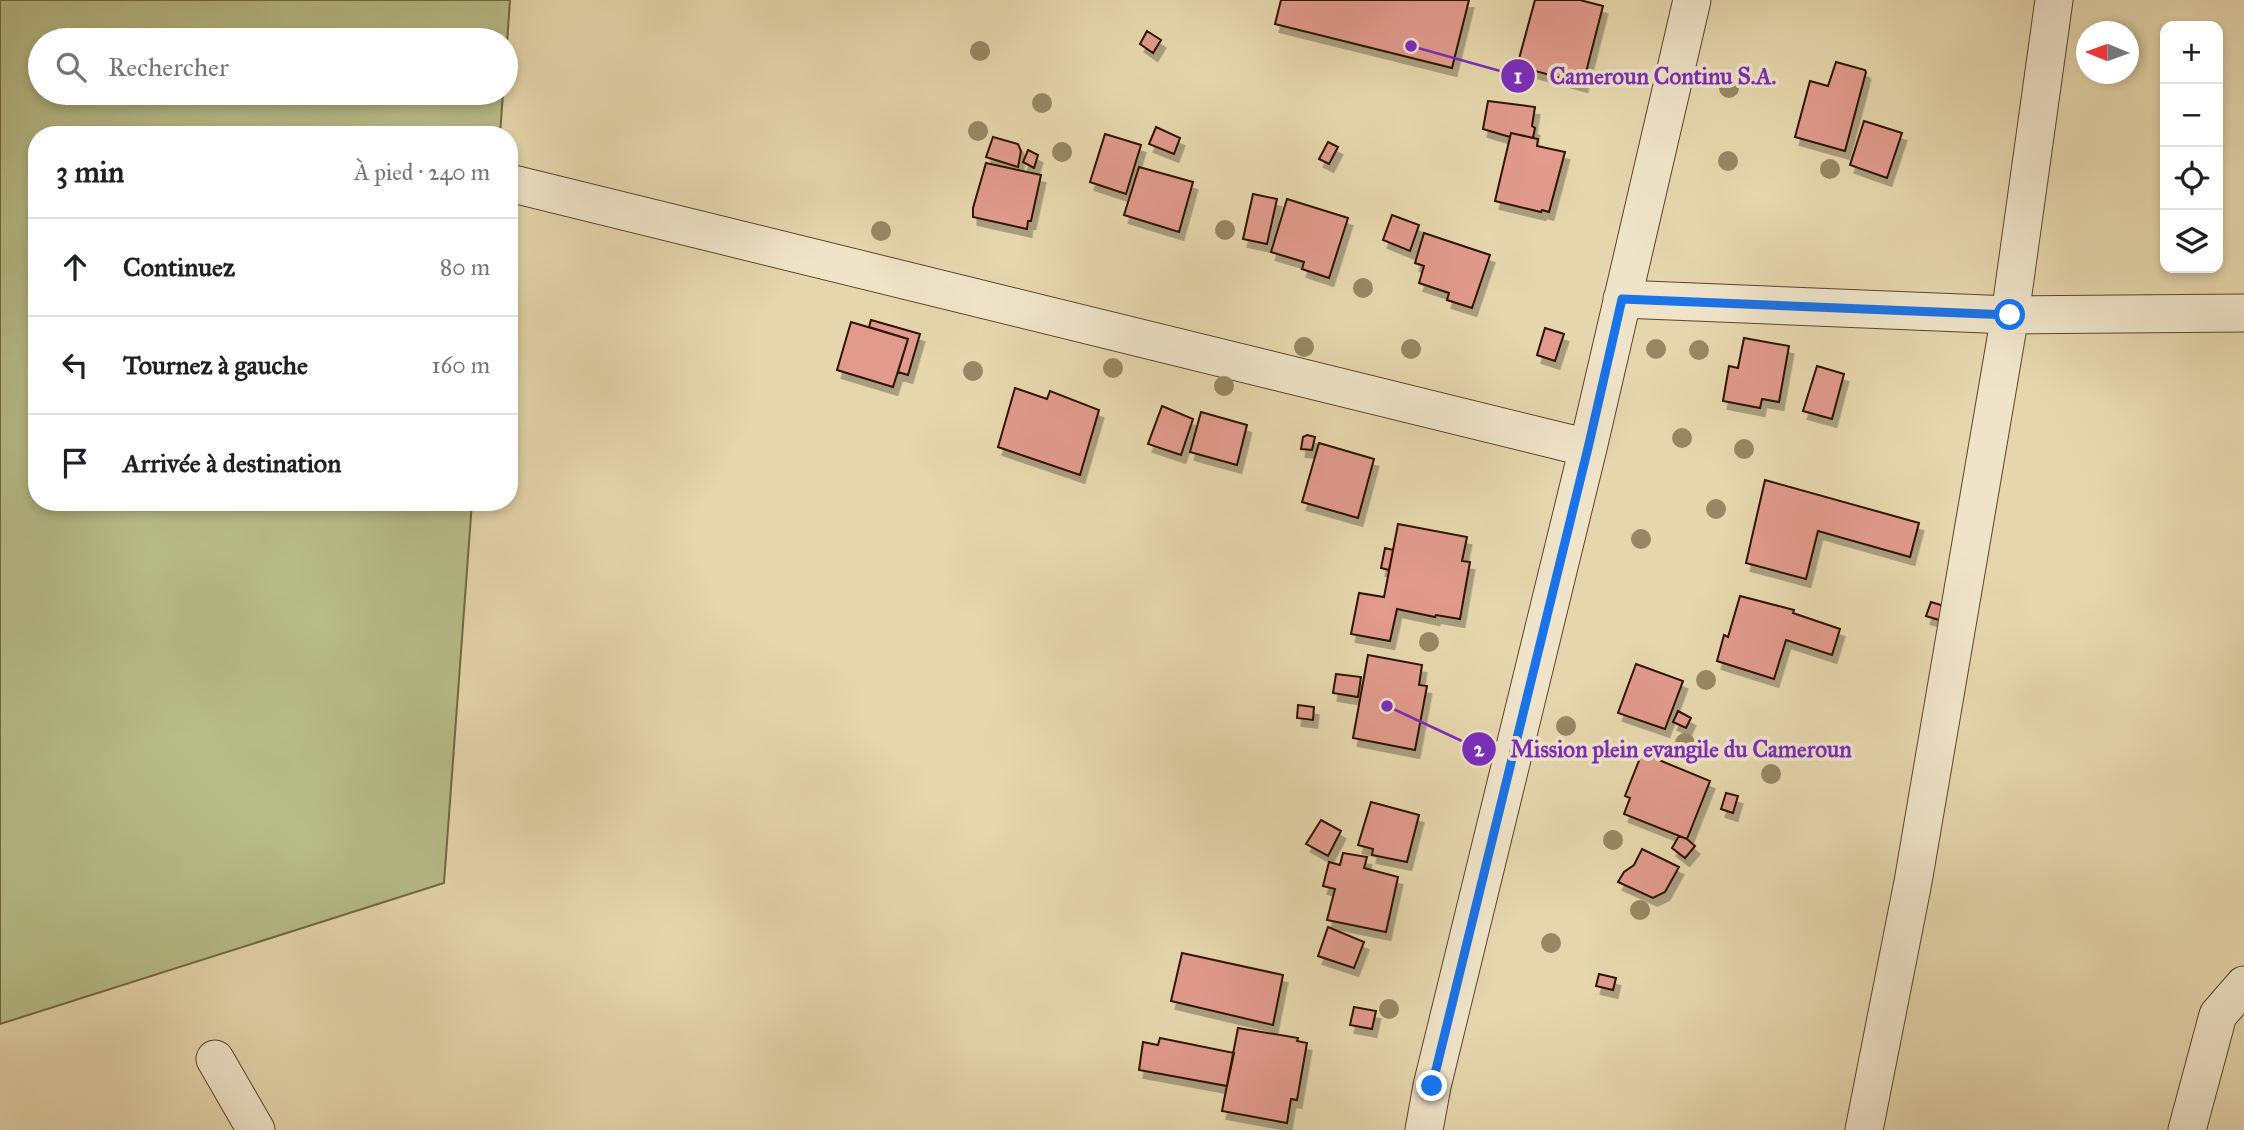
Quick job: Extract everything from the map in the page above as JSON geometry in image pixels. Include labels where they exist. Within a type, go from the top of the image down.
[{"type":"street","points":[[1424,1130],[1432,1086],[1588,448],[1692,0]]},
{"type":"street","points":[[1864,1130],[1913,882],[2010,315],[2054,0]]},
{"type":"street","points":[[518,185],[1588,448]]},
{"type":"street","points":[[1622,299],[2010,315],[2244,313]]},
{"type":"street","points":[[2188,1130],[2218,1015],[2244,985]]},
{"type":"street","points":[[215,1059],[256,1130]]},
{"type":"green space","points":[[0,0],[510,0],[508,28],[28,28],[28,105],[502,105],[501,126],[28,126],[28,511],[471,511],[444,883],[0,1024]]},
{"type":"building","points":[[1281,0],[1469,0],[1452,68],[1275,24]]},
{"type":"building","points":[[1535,0],[1580,0],[1603,6],[1583,84],[1517,66]]},
{"type":"building","points":[[1147,31],[1161,40],[1153,53],[1140,44]]},
{"type":"building","points":[[1836,62],[1866,72],[1845,151],[1795,137],[1810,81],[1828,86]]},
{"type":"building","points":[[1488,101],[1535,107],[1533,138],[1511,133],[1510,137],[1483,129]]},
{"type":"building","points":[[1864,121],[1902,133],[1887,178],[1850,165]]},
{"type":"building","points":[[1156,127],[1180,138],[1174,154],[1149,144]]},
{"type":"building","points":[[1511,133],[1538,139],[1537,146],[1565,152],[1549,212],[1495,201]]},
{"type":"building","points":[[1105,134],[1141,145],[1126,194],[1090,182]]},
{"type":"building","points":[[993,137],[1018,144],[1021,151],[1018,167],[986,157]]},
{"type":"building","points":[[1328,142],[1338,147],[1329,164],[1319,159]]},
{"type":"building","points":[[1028,150],[1038,155],[1034,168],[1023,162]]},
{"type":"building","points":[[986,163],[1041,175],[1027,229],[973,217],[973,208]]},
{"type":"building","points":[[1139,167],[1193,182],[1179,232],[1124,215]]},
{"type":"building","points":[[1253,194],[1277,199],[1267,244],[1243,239]]},
{"type":"building","points":[[1287,199],[1348,218],[1329,278],[1302,269],[1304,262],[1271,252]]},
{"type":"building","points":[[1392,215],[1419,225],[1410,251],[1383,240]]},
{"type":"building","points":[[1424,233],[1490,255],[1472,308],[1447,300],[1449,293],[1419,283],[1424,266],[1415,263]]},
{"type":"building","points":[[871,320],[920,334],[908,375],[898,372],[908,339],[869,327]]},
{"type":"building","points":[[851,322],[908,339],[893,387],[837,370]]},
{"type":"building","points":[[1545,328],[1564,334],[1555,361],[1537,355]]},
{"type":"building","points":[[1744,338],[1789,346],[1779,402],[1762,399],[1760,408],[1723,401],[1729,366],[1738,368]]},
{"type":"building","points":[[1817,366],[1844,374],[1832,419],[1803,411]]},
{"type":"building","points":[[1015,388],[1047,399],[1050,391],[1099,410],[1080,475],[998,447]]},
{"type":"building","points":[[1162,406],[1193,419],[1181,455],[1148,444]]},
{"type":"building","points":[[1201,412],[1247,425],[1237,465],[1190,452]]},
{"type":"building","points":[[1303,437],[1315,437],[1312,450],[1301,449]]},
{"type":"building","points":[[1319,443],[1374,459],[1358,518],[1302,502]]},
{"type":"building","points":[[1765,480],[1919,523],[1910,557],[1818,531],[1806,579],[1746,563]]},
{"type":"building","points":[[1398,524],[1467,537],[1462,561],[1470,562],[1460,619],[1397,609],[1390,641],[1351,634],[1359,593],[1384,597]]},
{"type":"building","points":[[1385,548],[1393,550],[1389,570],[1381,568]]},
{"type":"building","points":[[1740,596],[1794,610],[1793,613],[1840,629],[1832,655],[1786,640],[1774,679],[1717,661],[1724,635],[1728,637]]},
{"type":"building","points":[[1931,602],[1944,606],[1939,620],[1926,616]]},
{"type":"building","points":[[1368,655],[1422,665],[1419,685],[1427,686],[1415,750],[1353,738]]},
{"type":"building","points":[[1636,664],[1683,681],[1665,729],[1618,713]]},
{"type":"building","points":[[1336,674],[1361,677],[1358,697],[1333,693]]},
{"type":"building","points":[[1298,705],[1314,707],[1313,720],[1297,718]]},
{"type":"building","points":[[1678,711],[1691,718],[1686,728],[1673,722]]},
{"type":"building","points":[[1642,753],[1710,781],[1687,839],[1624,814],[1630,798],[1625,796]]},
{"type":"building","points":[[1726,793],[1738,796],[1733,813],[1721,809]]},
{"type":"building","points":[[1371,802],[1419,815],[1407,862],[1372,855],[1373,849],[1358,845]]},
{"type":"building","points":[[1321,820],[1341,831],[1328,856],[1306,844]]},
{"type":"building","points":[[1679,836],[1695,846],[1685,858],[1672,848]]},
{"type":"building","points":[[1642,849],[1679,867],[1665,892],[1653,898],[1618,882],[1624,872],[1634,865]]},
{"type":"building","points":[[1343,853],[1367,857],[1364,868],[1398,877],[1386,932],[1327,920],[1335,889],[1323,886],[1329,862],[1340,865]]},
{"type":"building","points":[[1328,927],[1364,942],[1354,968],[1318,956]]},
{"type":"building","points":[[1182,953],[1283,975],[1273,1025],[1171,1001]]},
{"type":"building","points":[[1599,974],[1616,978],[1613,990],[1596,986]]},
{"type":"building","points":[[1354,1007],[1376,1011],[1372,1029],[1350,1025]]},
{"type":"building","points":[[1238,1028],[1298,1038],[1297,1041],[1307,1043],[1297,1100],[1291,1099],[1287,1123],[1222,1111]]},
{"type":"building","points":[[1160,1038],[1234,1053],[1227,1086],[1139,1070],[1143,1042],[1158,1045]]},
{"type":"place","name":"Cameroun Continu S.A.","points":[[1411,46]]},
{"type":"place","name":"Mission plein evangile du Cameroun","points":[[1387,706]]},
{"type":"route","points":[[1432,1086],[1622,299],[2010,315]]}]
